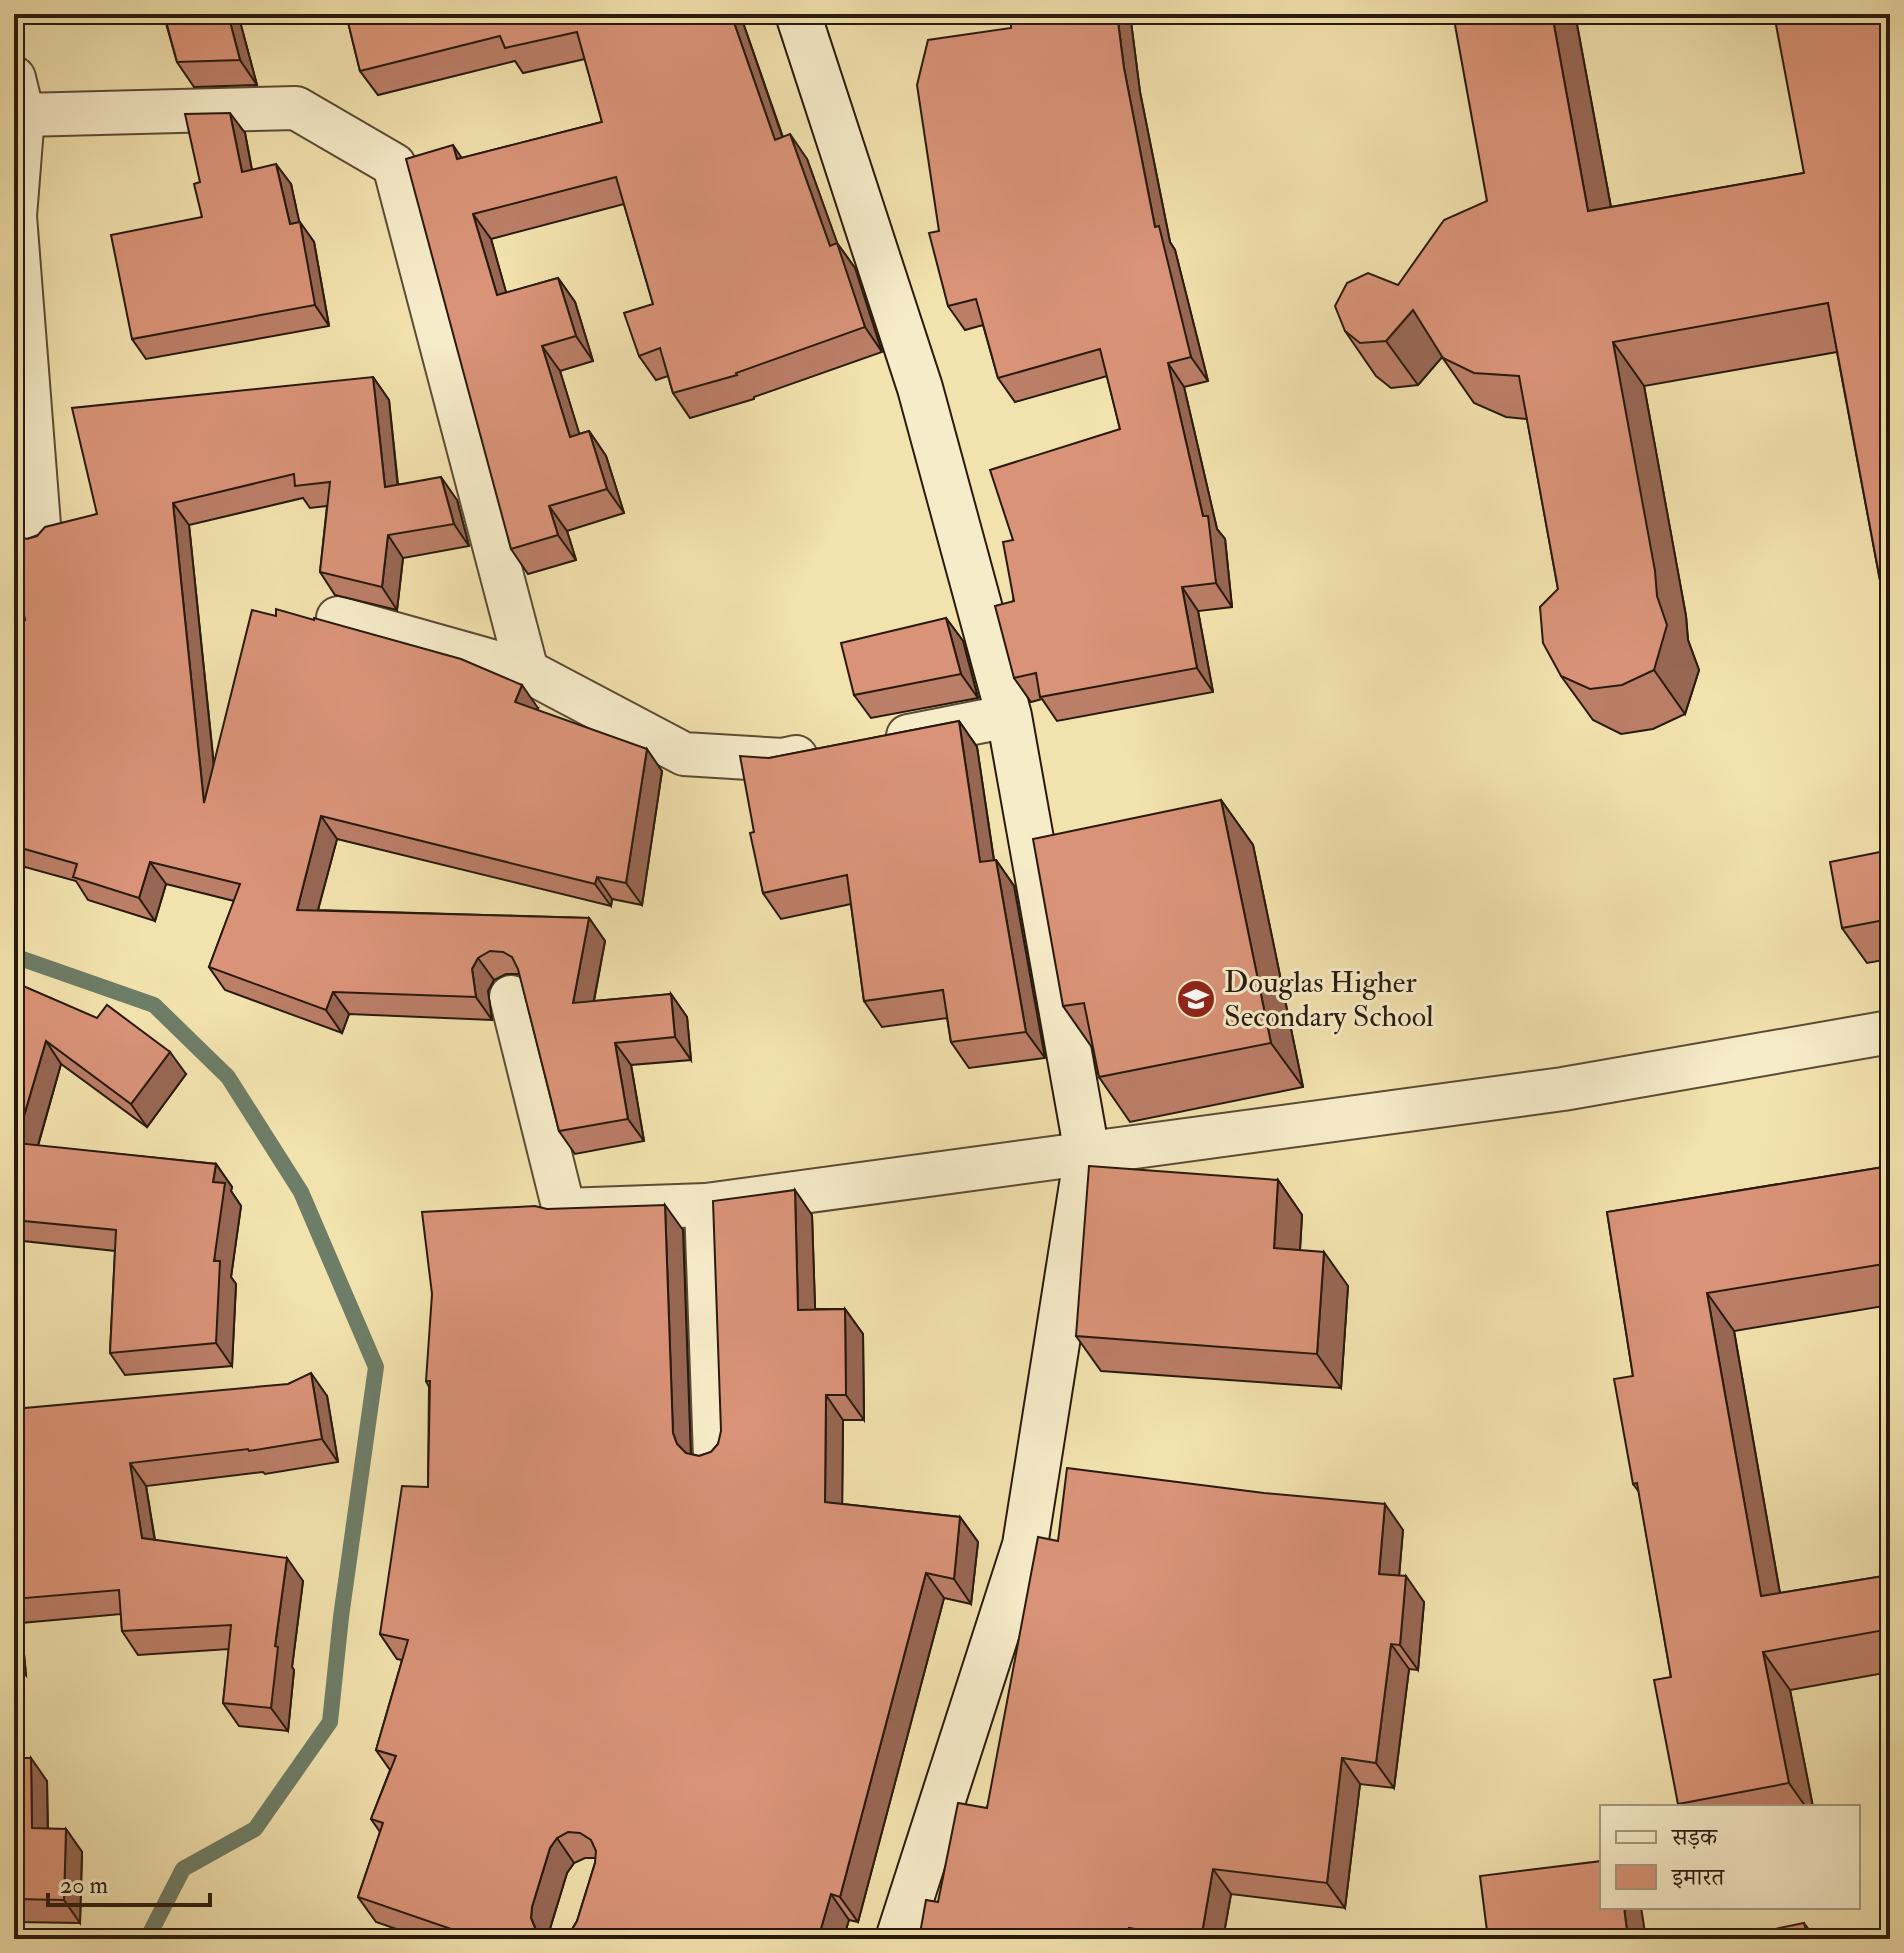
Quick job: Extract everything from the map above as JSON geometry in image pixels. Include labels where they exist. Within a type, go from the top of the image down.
[{"type":"street","points":[[801,16],[920,388],[1009,716],[1087,1153],[1025,1545],[898,1939]]},
{"type":"street","points":[[40,538],[14,216],[18,96],[296,108],[394,165],[527,671]]},
{"type":"street","points":[[338,618],[527,671],[684,754],[783,760],[828,751]]},
{"type":"street","points":[[873,742],[1009,716]]},
{"type":"street","points":[[511,997],[564,1210],[706,1205],[1563,1089],[1890,1032]]},
{"type":"street","points":[[706,1205],[715,1457]]},
{"type":"building","points":[[164,14],[228,14],[240,60],[177,62]]},
{"type":"building","points":[[346,14],[731,14],[775,140],[790,134],[830,246],[837,243],[865,327],[737,375],[673,393],[660,348],[639,356],[624,313],[653,304],[616,177],[473,214],[497,295],[558,278],[576,336],[542,346],[570,437],[589,431],[607,489],[549,506],[558,535],[511,549],[406,159],[453,145],[457,159],[602,122],[577,32],[505,48],[500,36],[360,71]]},
{"type":"building","points":[[1011,14],[1117,14],[1124,68],[1155,227],[1159,226],[1191,357],[1168,363],[1203,516],[1208,516],[1216,583],[1182,587],[1197,668],[1040,697],[1036,673],[1014,678],[995,606],[1014,601],[1003,542],[1013,540],[990,470],[1120,429],[1100,349],[998,378],[976,299],[948,306],[929,233],[939,231],[917,85],[928,40],[1011,28]]},
{"type":"building","points":[[1453,14],[1552,14],[1588,211],[1804,173],[1774,14],[1890,14],[1890,654],[1887,651],[1885,627],[1888,623],[1828,303],[1613,342],[1657,596],[1667,625],[1654,670],[1622,685],[1590,689],[1561,676],[1543,643],[1540,607],[1558,589],[1519,376],[1474,373],[1443,358],[1413,310],[1386,341],[1360,343],[1345,331],[1335,306],[1347,283],[1368,273],[1398,285],[1444,220],[1487,201]]},
{"type":"building","points":[[230,113],[242,172],[276,164],[290,224],[300,222],[315,305],[132,339],[111,235],[202,217],[194,184],[200,182],[185,114]]},
{"type":"building","points":[[373,377],[385,487],[441,477],[454,524],[388,535],[382,587],[320,572],[330,482],[295,486],[294,474],[173,503],[204,803],[252,610],[276,616],[276,609],[461,659],[522,685],[515,702],[647,749],[626,883],[597,877],[595,884],[321,816],[297,910],[589,918],[573,1003],[671,994],[675,1037],[615,1043],[628,1119],[559,1131],[518,969],[512,957],[503,952],[490,951],[478,958],[472,969],[476,997],[333,992],[326,1010],[209,967],[240,884],[150,862],[139,898],[73,877],[77,864],[14,846],[14,621],[25,620],[14,561],[14,536],[27,539],[37,536],[45,527],[97,514],[72,408]]},
{"type":"building","points":[[946,618],[961,674],[854,695],[841,643]]},
{"type":"building","points":[[959,721],[980,862],[996,860],[1026,1032],[951,1042],[943,990],[864,1001],[847,875],[763,893],[750,833],[754,832],[740,756],[769,758]]},
{"type":"building","points":[[1221,800],[1271,1043],[1099,1077],[1084,1003],[1063,1006],[1033,839]]},
{"type":"building","points":[[1890,850],[1890,919],[1842,928],[1830,862]]},
{"type":"building","points":[[14,982],[97,1018],[107,1005],[170,1052],[131,1104],[46,1041],[16,1143],[216,1164],[213,1182],[225,1183],[214,1261],[220,1261],[216,1343],[110,1353],[116,1230],[14,1220]]},
{"type":"building","points":[[1089,1166],[1278,1180],[1274,1248],[1324,1252],[1317,1354],[1076,1336]]},
{"type":"building","points":[[1890,1166],[1890,1263],[1707,1293],[1761,1596],[1890,1575],[1890,1629],[1763,1652],[1789,1783],[1678,1804],[1654,1680],[1671,1677],[1637,1483],[1633,1484],[1614,1379],[1633,1376],[1607,1212]]},
{"type":"building","points":[[795,1190],[798,1310],[845,1309],[846,1395],[826,1395],[825,1502],[960,1517],[954,1579],[926,1573],[840,1897],[831,1894],[818,1939],[480,1939],[358,1897],[383,1823],[371,1819],[396,1756],[376,1750],[408,1640],[380,1634],[402,1486],[428,1487],[430,1381],[426,1381],[432,1294],[422,1212],[535,1206],[547,1209],[665,1205],[673,1433],[677,1444],[686,1453],[699,1456],[711,1452],[718,1444],[721,1431],[713,1201]],"holes":[[[568,1832],[580,1833],[591,1840],[596,1851],[595,1863],[571,1931],[560,1937],[548,1937],[536,1930],[531,1918],[550,1848],[557,1838]]]},
{"type":"building","points":[[311,1373],[322,1439],[249,1451],[130,1463],[142,1538],[287,1558],[275,1646],[278,1647],[271,1708],[223,1703],[231,1625],[122,1631],[119,1590],[14,1599],[14,1533],[21,1532],[14,1489],[14,1409],[288,1384]]},
{"type":"building","points":[[1067,1468],[1264,1493],[1385,1504],[1379,1574],[1406,1576],[1400,1645],[1391,1644],[1376,1763],[1342,1758],[1327,1883],[1213,1869],[1201,1939],[1129,1928],[1127,1939],[919,1939],[926,1900],[938,1902],[958,1803],[987,1808],[1038,1537],[1058,1541]]},
{"type":"building","points":[[14,1758],[31,1758],[32,1828],[66,1829],[64,1900],[14,1899]]},
{"type":"building","points":[[1600,1861],[1600,1909],[1624,1909],[1628,1939],[1488,1939],[1480,1876]]},
{"type":"building","points":[[1804,1923],[1808,1939],[1726,1939]]},
{"type":"waterway","points":[[14,956],[154,1005],[228,1077],[301,1192],[376,1367],[341,1617],[330,1722],[255,1829],[183,1869],[147,1939]]},
{"type":"place","name":"Douglas Higher Secondary School","points":[[1196,999]]}]
